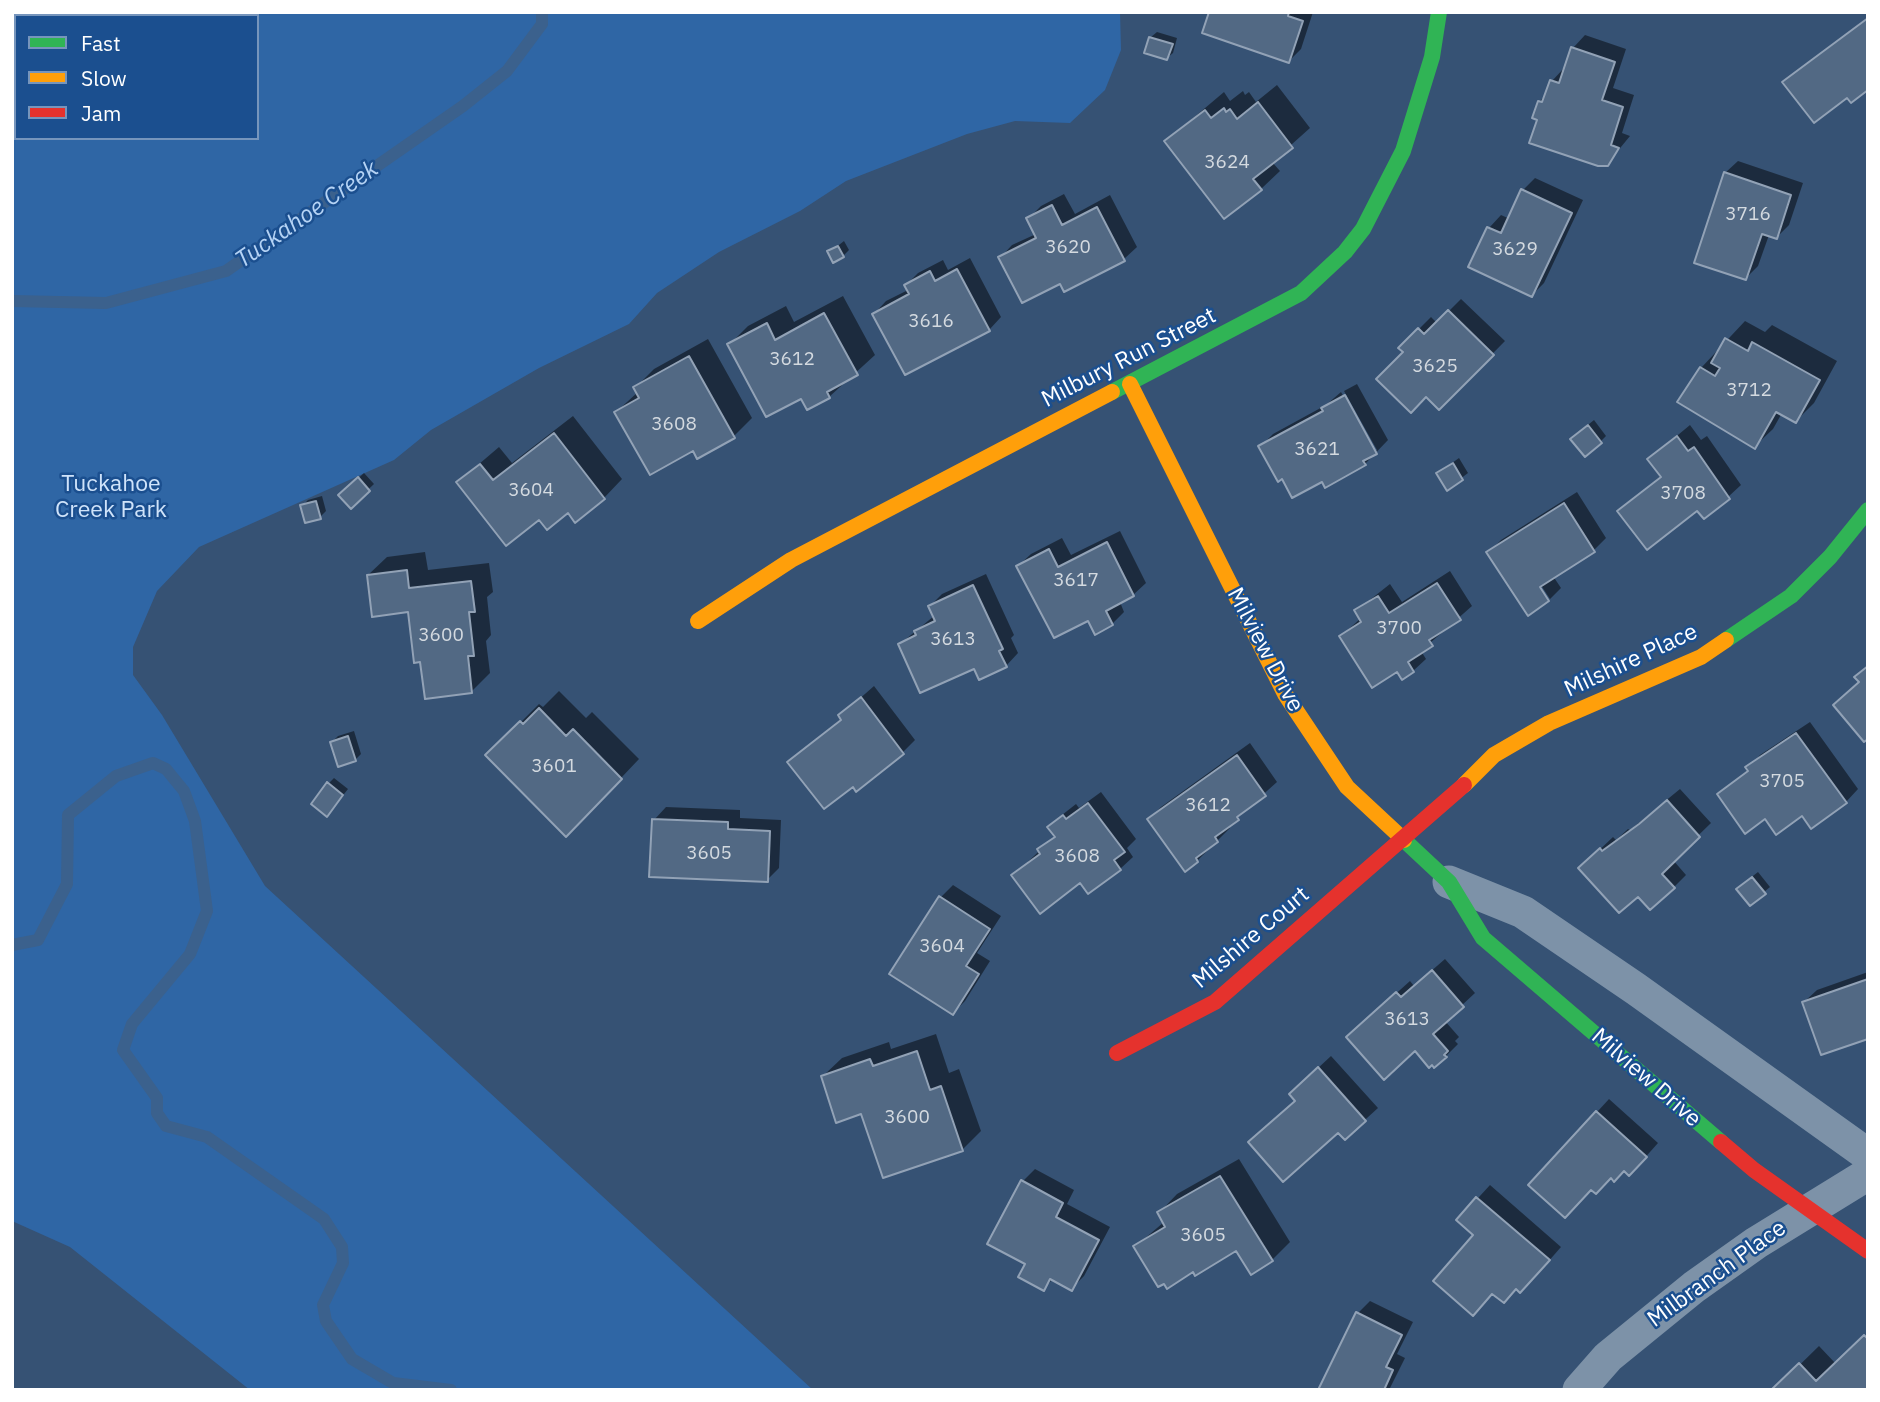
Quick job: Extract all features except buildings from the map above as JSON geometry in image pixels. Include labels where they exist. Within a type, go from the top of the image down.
[{"type":"street","name":"Milbury Run Street","points":[[698,621],[791,560],[1301,293],[1345,252],[1363,229],[1403,151],[1432,57],[1439,12]]},
{"type":"street","name":"Milview Drive","points":[[1130,384],[1285,694],[1348,787],[1449,882],[1483,938],[1754,1170],[1868,1251]]},
{"type":"street","name":"Milshire Place","points":[[1402,838],[1494,755],[1549,723],[1701,657],[1791,596],[1830,557],[1868,510]]},
{"type":"street","name":"Milshire Court","points":[[1117,1054],[1215,1002],[1402,838]]},
{"type":"street","name":"Milview Drive","points":[[1449,882],[1523,912],[1636,989],[1868,1155]]},
{"type":"street","name":"Milbranch Place","points":[[1579,1390],[1608,1357],[1694,1287],[1810,1209],[1868,1174]]},
{"type":"green space","name":"Tuckahoe Creek Park","points":[[12,12],[1120,12],[1121,50],[1105,90],[1070,123],[1015,121],[967,134],[846,181],[800,211],[719,252],[657,293],[629,324],[539,368],[431,430],[394,460],[199,547],[157,591],[133,647],[133,675],[162,715],[265,886],[813,1390],[250,1390],[70,1247],[12,1221]]},
{"type":"waterway","name":"Tuckahoe Creek","points":[[12,301],[106,303],[226,271],[463,106],[507,71],[542,24],[542,12]]},
{"type":"waterway","points":[[12,945],[38,940],[67,884],[68,815],[116,776],[153,763],[166,769],[184,791],[195,821],[207,911],[190,954],[132,1024],[123,1050],[157,1098],[157,1113],[166,1126],[207,1137],[324,1219],[342,1247],[343,1263],[323,1305],[326,1321],[352,1359],[393,1383],[451,1390]]},
{"type":"traffic: fast","points":[[1112,392],[1301,293],[1345,252],[1363,229],[1403,151],[1432,57],[1439,12]]},
{"type":"traffic: fast","points":[[1726,640],[1791,596],[1830,557],[1868,510]]},
{"type":"traffic: fast","points":[[1404,840],[1449,882],[1483,938],[1721,1142]]},
{"type":"traffic: slow","points":[[1130,384],[1285,694],[1347,787],[1404,840]]},
{"type":"traffic: slow","points":[[698,621],[791,560],[1112,392]]},
{"type":"traffic: slow","points":[[1464,785],[1494,755],[1549,723],[1701,657],[1726,640]]},
{"type":"traffic: jam","points":[[1117,1053],[1215,1002],[1464,785]]},
{"type":"traffic: jam","points":[[1721,1142],[1754,1170],[1868,1251]]}]
